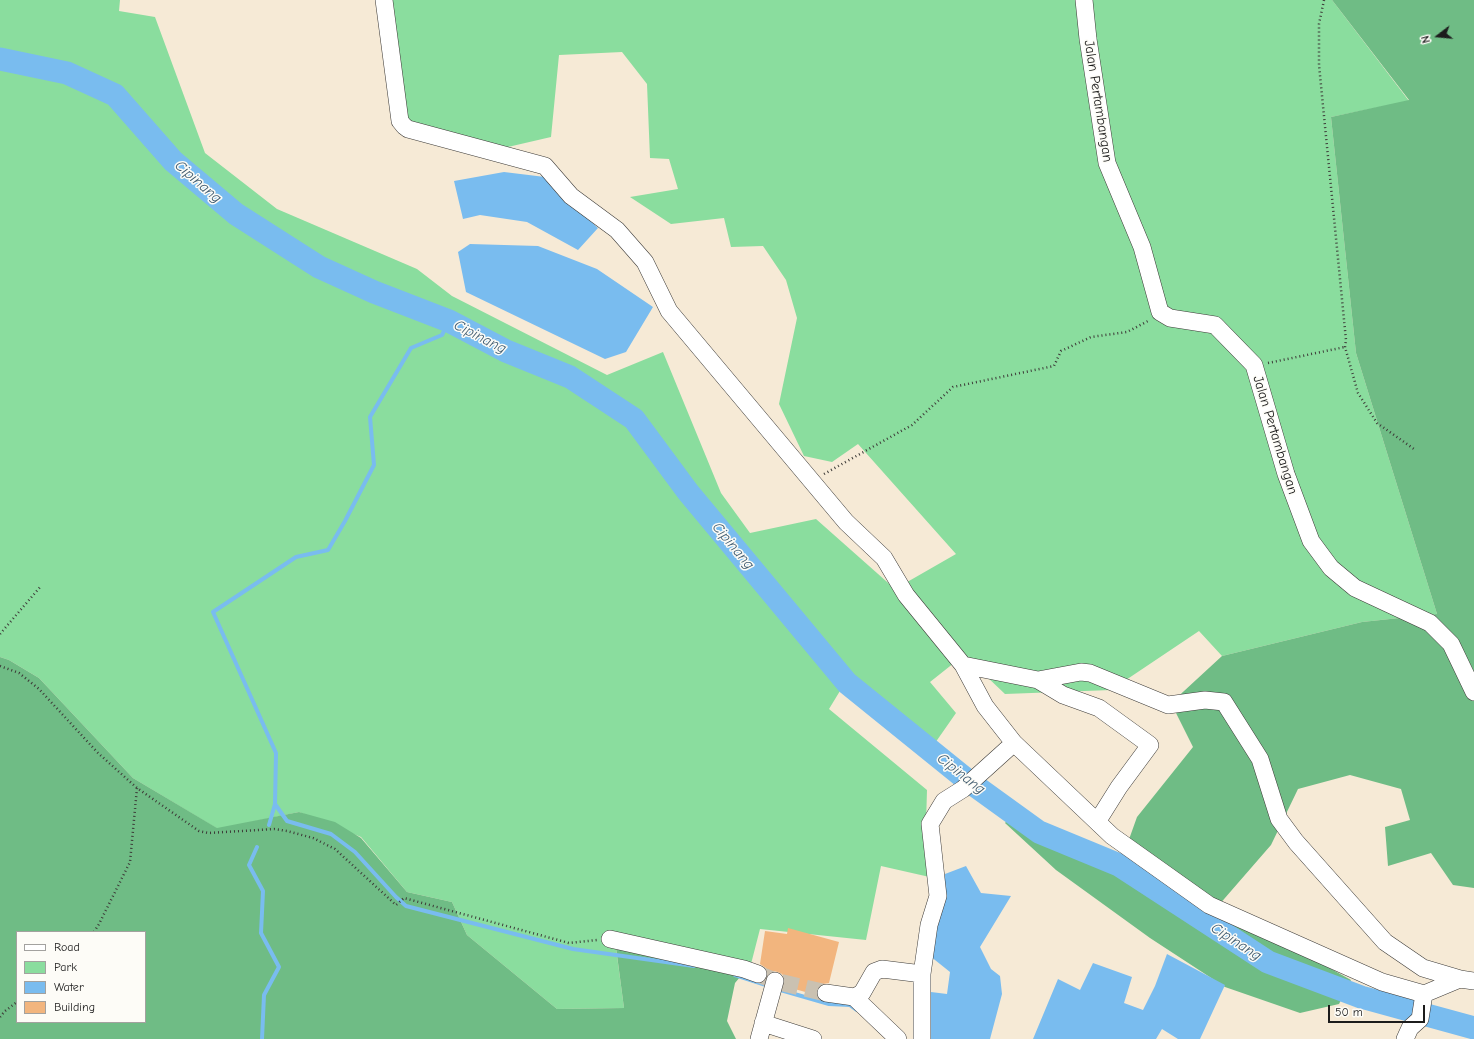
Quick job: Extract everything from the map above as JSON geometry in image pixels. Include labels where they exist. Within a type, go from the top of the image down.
[{"type":"street","points":[[384,0],[400,121],[404,126],[408,130],[545,166],[571,196],[617,230],[645,262],[669,311],[846,522],[884,558],[906,595],[963,665],[985,706],[1014,743],[1112,836],[1210,905],[1382,982],[1424,994],[1467,980]]},
{"type":"street","name":"Jalan Pertambangan","points":[[1084,0],[1088,39],[1107,163],[1142,247],[1160,312],[1170,318],[1215,325],[1254,365],[1286,474],[1311,540],[1331,568],[1355,588],[1430,623],[1451,644],[1474,692]]},
{"type":"street","points":[[963,665],[1038,680],[1063,695],[1099,708],[1150,745],[1118,787],[1098,822]]},
{"type":"street","points":[[1038,680],[1081,672],[1090,673],[1168,705],[1205,700],[1224,702],[1260,759],[1279,819],[1296,842],[1385,942],[1423,968],[1467,980]]},
{"type":"street","points":[[922,1039],[922,974],[929,925],[938,896],[930,824],[944,801],[962,789],[1014,743]]},
{"type":"street","points":[[610,939],[744,968],[758,974]]},
{"type":"street","points":[[826,993],[854,997],[862,994],[874,972],[882,969],[922,974]]},
{"type":"street","points":[[774,987],[761,1031],[813,1039]]},
{"type":"street","points":[[1405,1039],[1410,1028],[1420,1019],[1424,994]]},
{"type":"street","points":[[854,997],[898,1039]]},
{"type":"path","points":[[1324,0],[1319,24],[1319,65],[1346,340],[1345,347],[1358,393],[1377,423],[1414,449]]},
{"type":"path","points":[[812,480],[912,425],[953,387],[1054,366],[1061,351],[1091,337],[1127,332],[1147,322],[1160,312]]},
{"type":"path","points":[[1254,365],[1345,347]]},
{"type":"path","points":[[0,634],[41,586]]},
{"type":"path","points":[[0,666],[19,673],[40,689],[98,753],[137,788],[199,830],[208,833],[274,829],[312,838],[335,849],[396,905],[404,898],[569,943],[610,939]]},
{"type":"path","points":[[95,931],[130,862],[137,788]]},
{"type":"path","points":[[0,1017],[16,1003]]},
{"type":"green space","points":[[0,0],[120,0],[119,11],[155,17],[205,153],[277,209],[417,269],[452,296],[607,375],[663,352],[721,493],[750,533],[816,519],[895,589],[956,554],[858,444],[832,462],[804,456],[779,404],[797,318],[786,280],[763,246],[731,247],[724,218],[671,224],[630,197],[678,189],[669,159],[650,158],[647,84],[622,52],[559,55],[551,137],[482,153],[399,126],[383,0],[1332,0],[1409,101],[1331,117],[1356,353],[1437,614],[1362,622],[1222,656],[1199,631],[1111,690],[1005,694],[964,655],[930,682],[956,713],[926,756],[843,686],[829,709],[927,790],[926,824],[934,878],[881,866],[866,940],[760,929],[751,964],[615,941],[624,1008],[557,1009],[467,935],[452,902],[407,892],[361,837],[299,812],[218,829],[133,778],[39,678],[9,660],[0,657]]},
{"type":"green space","points":[[1332,0],[1474,0],[1474,888],[1453,885],[1431,853],[1388,866],[1385,827],[1410,820],[1401,789],[1350,775],[1298,789],[1271,845],[1218,906],[1351,980],[1339,1004],[1300,1013],[1225,987],[1150,938],[1056,870],[1005,823],[1018,808],[1051,830],[1122,859],[1137,817],[1193,747],[1171,703],[1222,656],[1362,622],[1437,614],[1356,353],[1331,117],[1409,100]]},
{"type":"green space","points":[[0,657],[9,660],[39,678],[133,778],[217,828],[299,812],[335,822],[361,838],[407,892],[452,902],[467,935],[557,1009],[624,1008],[615,940],[751,964],[735,983],[727,1021],[736,1039],[0,1039]]},
{"type":"water","points":[[504,172],[545,177],[598,228],[578,250],[527,222],[480,215],[463,219],[454,181]]},
{"type":"water","points":[[470,244],[538,246],[597,269],[653,307],[626,352],[605,359],[466,292],[458,252]]},
{"type":"water","points":[[966,866],[981,893],[1011,896],[980,947],[991,969],[1000,976],[1002,994],[990,1039],[924,1039],[923,991],[947,994],[950,972],[930,956],[942,903],[945,874]]},
{"type":"water","points":[[1167,954],[1225,985],[1200,1039],[1178,1039],[1162,1029],[1156,1039],[1033,1039],[1058,979],[1080,990],[1093,963],[1132,977],[1124,1003],[1143,1010],[1155,986]]},
{"type":"building","points":[[788,928],[839,942],[829,983],[818,987],[816,995],[784,986],[785,979],[782,974],[773,971],[768,974],[766,968],[760,964],[765,931],[787,934]]},
{"type":"waterway","name":"Cipinang","points":[[0,59],[67,73],[115,95],[173,161],[236,214],[319,267],[374,292],[449,321],[506,351],[570,377],[634,419],[688,492],[847,683],[967,780],[1039,832],[1119,865],[1268,962],[1361,997],[1474,1028]]},
{"type":"waterway","points":[[449,321],[442,335],[411,348],[370,417],[374,465],[328,550],[296,557],[213,612],[276,753],[275,804],[287,821],[331,834],[355,852],[406,906],[573,949],[694,966]]},
{"type":"waterway","points":[[269,825],[275,804]]},
{"type":"waterway","points":[[257,847],[249,865],[263,891],[261,933],[279,967],[264,995],[262,1039]]},
{"type":"waterway","points":[[735,975],[769,986]]},
{"type":"waterway","points":[[777,989],[829,1004],[850,1005],[857,1010]]},
{"type":"tunnel","points":[[758,974],[775,981],[826,993]]}]
